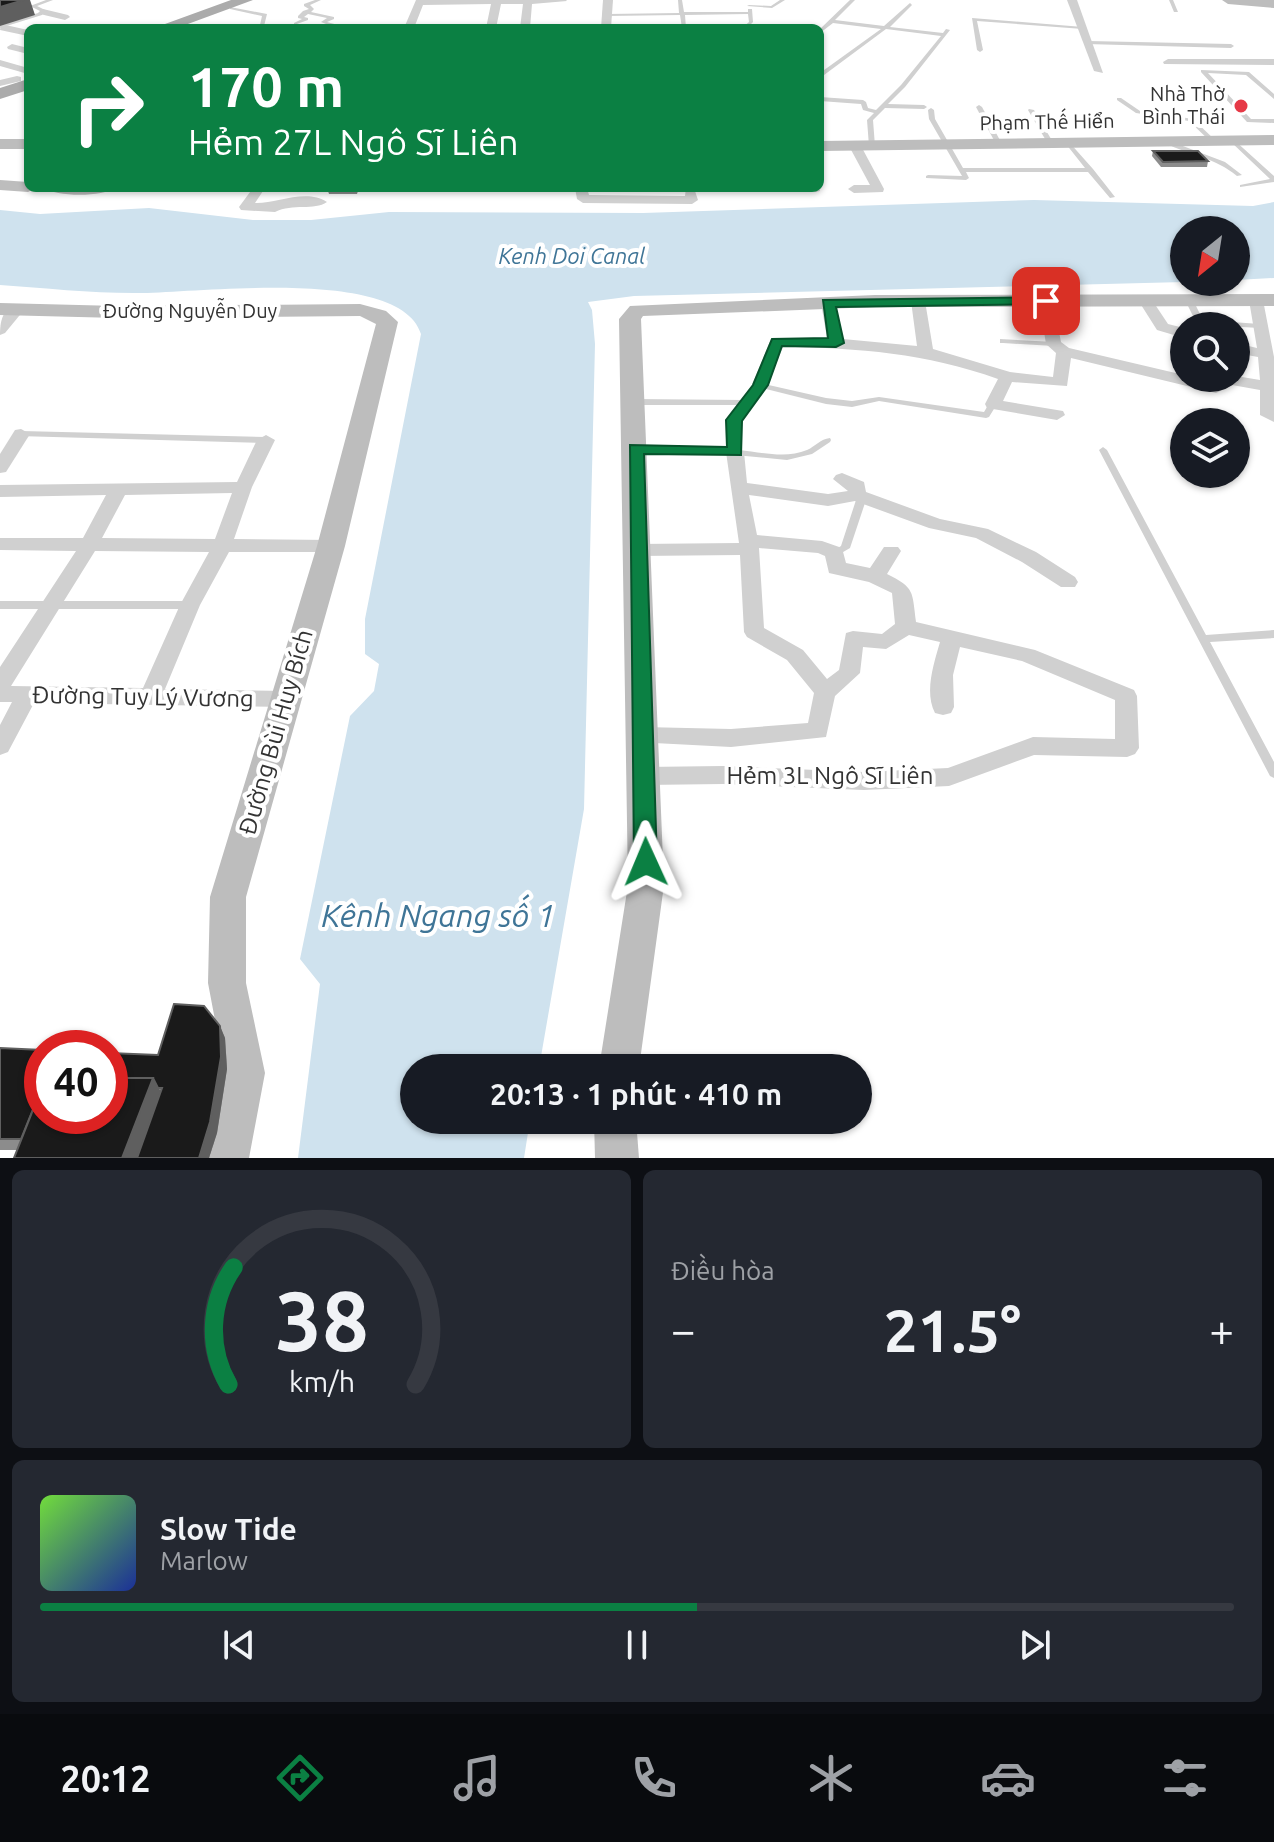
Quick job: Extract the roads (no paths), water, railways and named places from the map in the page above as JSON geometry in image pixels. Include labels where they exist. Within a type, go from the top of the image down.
[{"type":"main road","points":[[174,24],[236,3]]},
{"type":"main road","points":[[195,24],[236,3]]},
{"type":"main road","points":[[0,94],[17,80]]},
{"type":"street","points":[[492,24],[497,0]]},
{"type":"street","points":[[606,24],[608,0]]},
{"type":"street","points":[[1072,0],[1099,71]]},
{"type":"street","points":[[1232,0],[1274,4]]},
{"type":"street","points":[[525,24],[528,1]]},
{"type":"street","points":[[411,24],[419,2],[562,1]]},
{"type":"street","points":[[43,12],[65,17]]},
{"type":"street","points":[[0,27],[24,32]]},
{"type":"street","points":[[1168,62],[1274,62]]},
{"type":"street","points":[[0,63],[17,80]]},
{"type":"street","name":"Phạm Thế Hiển","points":[[824,146],[1274,140]]},
{"type":"street","points":[[0,144],[24,144]]},
{"type":"street","points":[[854,189],[878,189],[864,146]]},
{"type":"street","points":[[0,185],[24,187]]},
{"type":"street","points":[[256,192],[246,207],[275,208],[279,202],[305,195],[320,202]]},
{"type":"street","points":[[582,192],[583,199],[685,193]]},
{"type":"street","points":[[1145,300],[1162,327],[1170,329]]},
{"type":"street","points":[[621,1054],[645,908],[630,319],[637,310],[918,301],[1265,300],[1260,326],[1268,386],[1268,415],[1274,417]]},
{"type":"street","points":[[918,301],[926,352]]},
{"type":"street","points":[[760,385],[777,342],[836,343],[926,352],[957,359],[1007,377],[1061,383],[1059,348],[1046,301]]},
{"type":"street","points":[[828,303],[836,343]]},
{"type":"street","points":[[0,330],[8,309]]},
{"type":"street","name":"Đường Nguyễn Duy","points":[[8,309],[360,310],[379,315]]},
{"type":"street","name":"Đường Bùi Huy Bích","points":[[227,1158],[245,1073],[227,983],[228,897],[331,546],[387,330],[387,322],[379,315]]},
{"type":"street","points":[[1059,348],[1216,388],[1229,380],[1268,386]]},
{"type":"street","points":[[1250,351],[1265,354]]},
{"type":"street","points":[[1007,377],[993,404],[1057,415]]},
{"type":"street","points":[[3,460],[21,434]]},
{"type":"street","points":[[151,695],[190,605],[222,546],[243,487],[266,440]]},
{"type":"street","points":[[735,452],[749,545],[754,632],[795,655],[825,692]]},
{"type":"street","points":[[842,479],[858,486],[859,496]]},
{"type":"street","points":[[0,491],[243,487]]},
{"type":"street","points":[[738,487],[828,500],[859,496],[936,524],[981,533],[1068,582]]},
{"type":"street","points":[[0,685],[89,545],[119,488]]},
{"type":"street","points":[[0,544],[331,546]]},
{"type":"street","points":[[638,550],[749,545],[822,547],[835,553],[836,568],[875,576],[902,590],[906,627]]},
{"type":"street","points":[[875,576],[891,551]]},
{"type":"street","points":[[643,736],[731,738],[818,731],[825,692],[849,673],[853,638],[886,642],[906,627]]},
{"type":"street","points":[[906,627],[952,638],[942,675],[943,707]]},
{"type":"street","name":"Hẻm 3L Ngô Sĩ Liên","points":[[644,776],[864,781],[949,777],[1033,746],[1127,748],[1126,696],[1027,655],[952,638]]},
{"type":"street","name":"Đường Tuy Lý Vương","points":[[0,694],[287,699]]},
{"type":"street","points":[[0,746],[27,696]]},
{"type":"street","points":[[616,1134],[617,1158]]},
{"type":"lane","points":[[43,12],[29,5],[51,0]]},
{"type":"lane","points":[[296,24],[306,19],[300,17],[312,9],[306,5],[319,0]]},
{"type":"lane","points":[[680,0],[683,24]]},
{"type":"lane","points":[[607,15],[772,7],[783,0]]},
{"type":"lane","points":[[824,28],[853,0]]},
{"type":"lane","points":[[1171,0],[1176,11]]},
{"type":"lane","points":[[236,3],[265,15],[263,24]]},
{"type":"lane","points":[[824,73],[885,28],[910,4]]},
{"type":"lane","points":[[0,27],[43,12]]},
{"type":"lane","points":[[305,12],[332,18],[323,22],[330,24]]},
{"type":"lane","points":[[980,50],[974,19],[1083,28]]},
{"type":"lane","points":[[832,21],[946,33],[903,86],[870,120],[864,146]]},
{"type":"lane","points":[[1088,43],[1231,46]]},
{"type":"lane","points":[[1274,97],[1247,73],[1203,71],[1249,121],[1274,121]]},
{"type":"lane","points":[[824,99],[863,102],[865,109],[876,112]]},
{"type":"lane","points":[[1119,99],[1138,112],[1191,120],[1213,141]]},
{"type":"lane","points":[[882,106],[928,109],[966,178],[928,177]]},
{"type":"lane","points":[[979,107],[999,144]]},
{"type":"lane","points":[[1031,110],[1051,144]]},
{"type":"lane","points":[[1233,141],[1274,180]]},
{"type":"lane","points":[[1167,142],[1181,150],[1229,164],[1239,175]]},
{"type":"lane","points":[[1069,144],[1112,197]]},
{"type":"lane","points":[[962,170],[1091,170]]},
{"type":"lane","points":[[1242,186],[1274,180]]},
{"type":"lane","points":[[1189,300],[1196,312]]},
{"type":"lane","points":[[1250,326],[1260,326]]},
{"type":"lane","points":[[1003,341],[1059,348]]},
{"type":"lane","points":[[735,452],[734,420],[760,385],[826,401],[852,404],[879,399],[986,415],[993,404]]},
{"type":"lane","points":[[634,402],[747,403]]},
{"type":"lane","points":[[21,434],[266,440]]},
{"type":"lane","points":[[635,449],[787,457],[809,452],[827,440]]},
{"type":"lane","points":[[1103,450],[1274,773]]},
{"type":"lane","points":[[835,553],[845,548],[859,496]]},
{"type":"lane","points":[[0,605],[190,605]]},
{"type":"lane","points":[[1203,639],[1274,634]]},
{"type":"water","name":"Kênh Ngang số 1","points":[[1034,200],[1253,206],[1274,202],[1274,278],[1250,279],[1250,216],[1170,216],[1170,282],[634,296],[588,302],[592,310],[595,344],[584,809],[541,1054],[400,1054],[400,1134],[528,1134],[524,1158],[298,1158],[320,984],[300,959],[350,716],[374,691],[379,664],[365,654],[365,619],[421,334],[405,312],[375,299],[336,291],[245,288],[117,293],[0,285],[0,210],[40,214],[149,208],[253,220],[311,220],[389,212],[643,213]]},
{"type":"place","name":"Nhà Thờ Bình Thái","points":[[1241,106]]},
{"type":"water label","name":"Kenh Doi Canal","points":[[572,256]]}]
